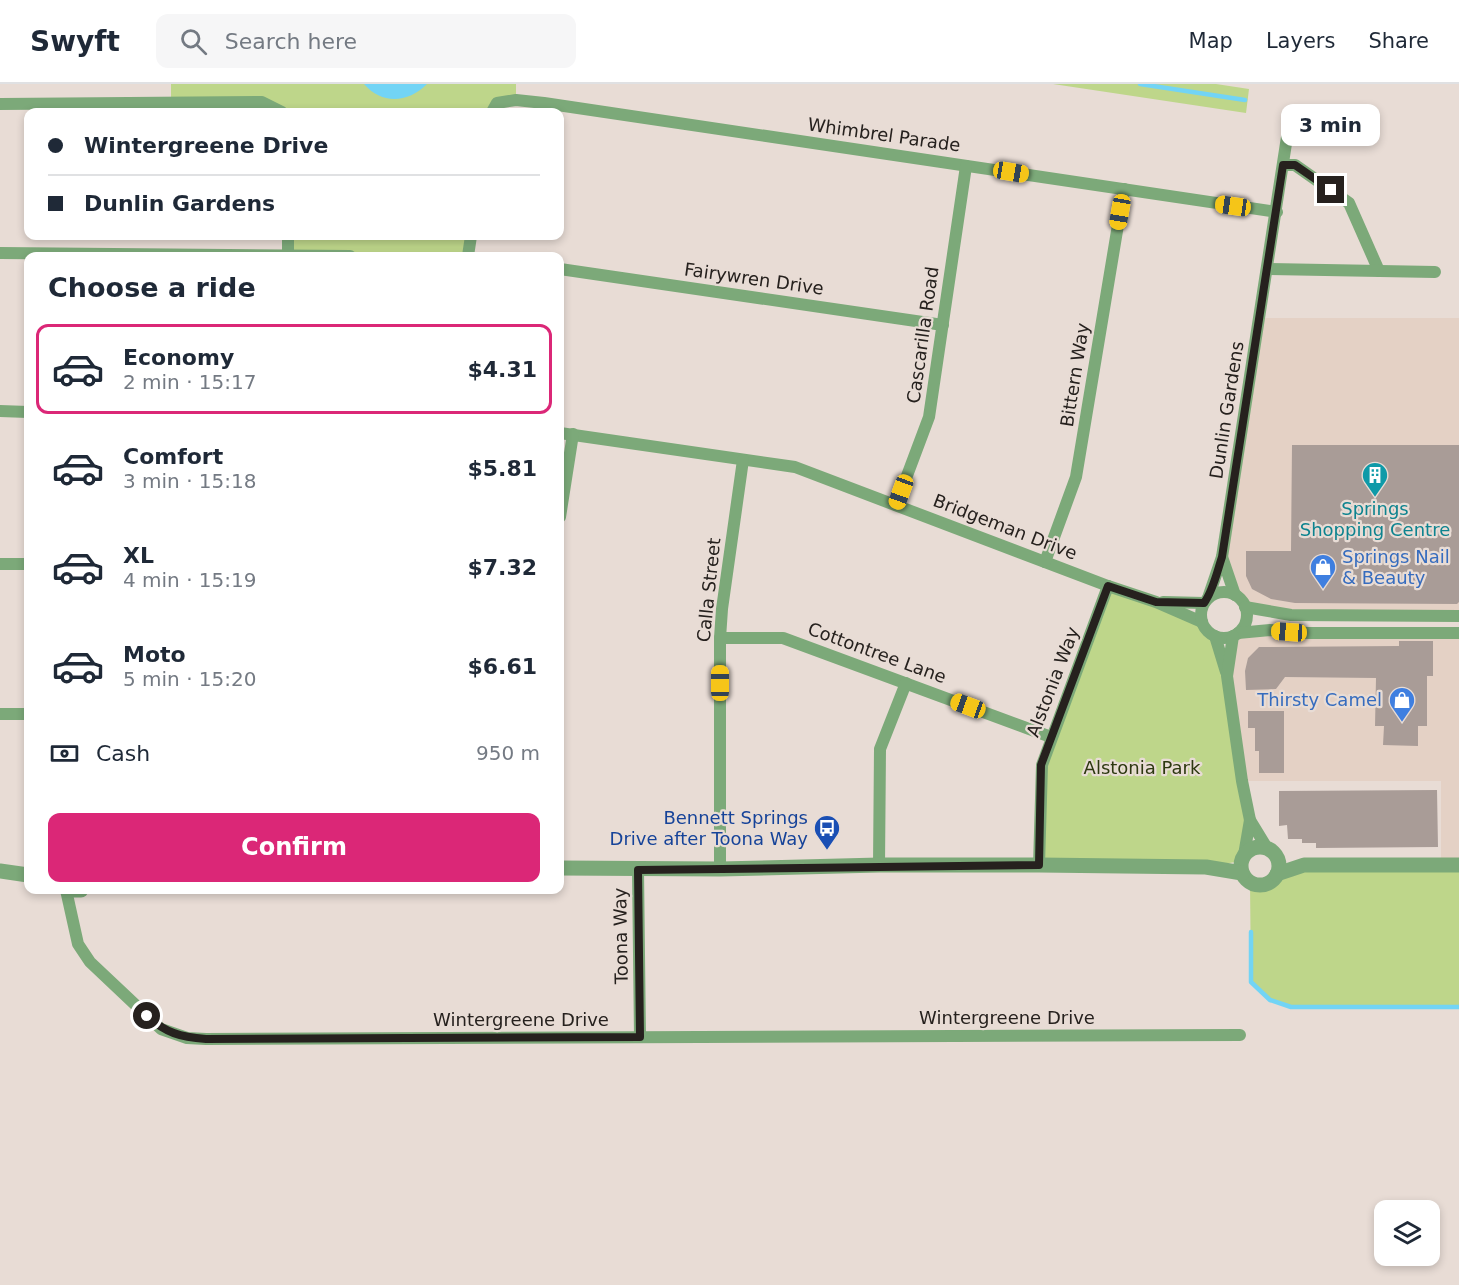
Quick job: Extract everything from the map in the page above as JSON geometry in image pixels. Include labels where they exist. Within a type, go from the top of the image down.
[{"type":"street","name":"Whimbrel Parade","points":[[494,108],[497,103],[516,100],[544,103],[1277,212]]},
{"type":"street","points":[[0,104],[262,102],[274,108]]},
{"type":"street","name":"Dunlin Gardens","points":[[1206,601],[1222,557],[1287,137]]},
{"type":"street","points":[[1283,165],[1295,165],[1349,203],[1379,271]]},
{"type":"street","name":"Cascarilla Road","points":[[896,504],[929,417],[966,166]]},
{"type":"street","name":"Bittern Way","points":[[1045,562],[1076,477],[1124,189]]},
{"type":"street","points":[[0,253],[24,253]]},
{"type":"street","points":[[1268,269],[1435,272]]},
{"type":"street","name":"Fairywren Drive","points":[[564,270],[943,325]]},
{"type":"street","points":[[0,411],[24,412]]},
{"type":"street","name":"Bridgeman Drive","points":[[564,433],[795,467],[1108,586],[1156,602],[1202,622]]},
{"type":"street","points":[[564,491],[573,434]]},
{"type":"street","name":"Calla Street","points":[[720,869],[720,638],[743,460]]},
{"type":"street","name":"Dunlin Gardens","points":[[1222,557],[1235,595]]},
{"type":"street","points":[[0,564],[24,564]]},
{"type":"street","name":"Alstonia Way","points":[[1039,865],[1041,765],[1108,586]]},
{"type":"street","points":[[1227,676],[1235,634],[1246,621],[1245,607],[1235,595],[1220,592],[1206,601],[1201,615],[1205,629],[1222,638],[1235,634],[1270,630],[1308,633],[1459,633]]},
{"type":"street","name":"Bridgeman Drive","points":[[1156,602],[1206,601]]},
{"type":"street","points":[[1245,607],[1291,615],[1459,616]]},
{"type":"street","points":[[1215,636],[1227,676],[1240,771],[1250,820],[1243,863],[1250,882],[1262,885],[1268,883],[1277,874],[1279,868],[1272,852],[1250,820]]},
{"type":"street","name":"Cottontree Lane","points":[[720,638],[783,638],[1051,737]]},
{"type":"street","points":[[879,866],[880,749],[906,683]]},
{"type":"street","points":[[0,714],[24,714]]},
{"type":"street","points":[[564,868],[638,870],[1039,865],[1206,867],[1243,863],[1254,848],[1272,852],[1304,866]]},
{"type":"street","points":[[1277,874],[1304,866],[1459,865]]},
{"type":"street","name":"Toona Way","points":[[638,870],[640,1037]]},
{"type":"street","name":"Wintergreene Drive","points":[[67,894],[78,944],[90,962],[161,1029],[187,1038],[1240,1035]]},
{"type":"street","name":"Wintergreene Drive","points":[[74,923],[80,894]]},
{"type":"shaded area","name":"Springs Shopping Centre","points":[[1260,318],[1459,318],[1459,616],[1291,615],[1245,607],[1235,595],[1222,557]]},
{"type":"shaded area","points":[[1238,633],[1459,633],[1459,865],[1441,865],[1441,781],[1242,781],[1229,702]]},
{"type":"green space","points":[[171,84],[516,84],[516,100],[500,108],[274,108],[262,102],[171,101]]},
{"type":"green space","points":[[1053,84],[1216,84],[1249,89],[1246,113]]},
{"type":"green space","points":[[288,240],[470,240],[469,252],[288,252]]},
{"type":"green space","name":"Alstonia Park","points":[[1108,586],[1202,622],[1205,629],[1215,636],[1250,820],[1241,861],[1206,867],[1039,865],[1042,765]]},
{"type":"green space","points":[[1304,865],[1459,865],[1459,1007],[1291,1007],[1270,1000],[1251,982],[1250,882],[1257,884],[1270,882]]},
{"type":"water","points":[[364,84],[427,84],[412,95],[395,99],[379,96]]},
{"type":"building","name":"Springs Shopping Centre","points":[[1292,445],[1459,445],[1459,602],[1457,604],[1295,603],[1271,599],[1252,589],[1246,576],[1246,551],[1291,551]]},
{"type":"building","points":[[1399,641],[1433,641],[1433,676],[1427,676],[1427,726],[1418,726],[1418,746],[1383,745],[1384,726],[1375,726],[1376,678],[1285,677],[1276,689],[1246,690],[1245,671],[1248,658],[1259,647],[1399,646]]},
{"type":"building","points":[[1248,711],[1284,711],[1284,773],[1259,773],[1259,751],[1255,751],[1255,728],[1248,728]]},
{"type":"building","points":[[1437,790],[1438,847],[1316,848],[1316,843],[1302,843],[1302,839],[1288,839],[1287,825],[1279,826],[1279,791]]},
{"type":"waterway","points":[[1140,84],[1245,100]]},
{"type":"waterway","points":[[1251,932],[1251,982],[1270,1000],[1291,1007],[1459,1007]]},
{"type":"place","name":"Springs Shopping Centre","points":[[1375,498]]},
{"type":"place","name":"Springs Nail & Beauty","points":[[1323,590]]},
{"type":"place","name":"Thirsty Camel","points":[[1402,723]]},
{"type":"place","name":"Bennett Springs Drive after Toona Way","points":[[827,851]]},
{"type":"route","points":[[147,1016],[161,1029],[187,1038],[206,1039],[640,1037],[638,870],[1039,865],[1041,765],[1108,586],[1156,602],[1204,603],[1208,598],[1222,557],[1283,165],[1295,165],[1331,190]]}]
